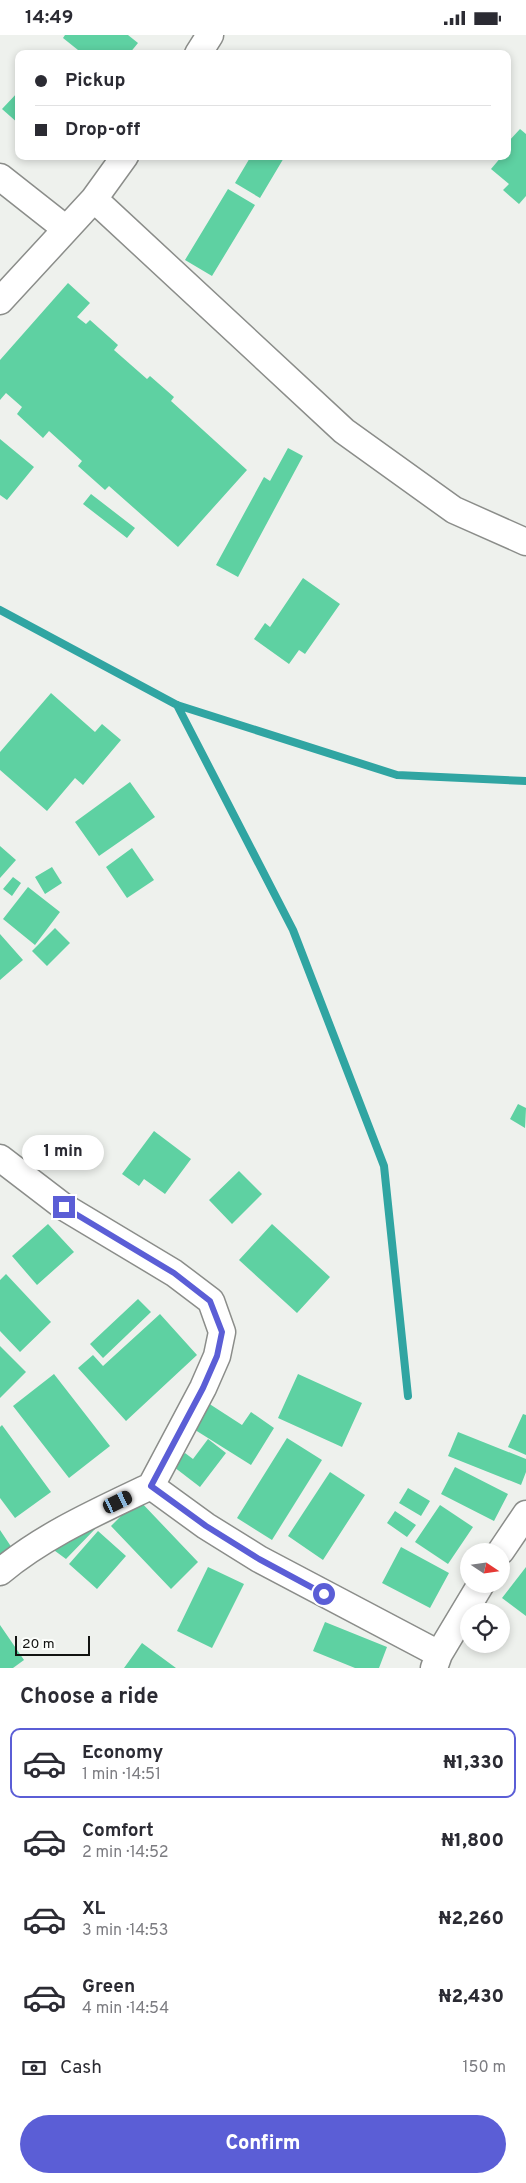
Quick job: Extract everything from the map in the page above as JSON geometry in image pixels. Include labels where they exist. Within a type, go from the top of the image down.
[{"type":"street","points":[[201,50],[210,35]]},
{"type":"street","points":[[0,301],[94,199],[122,160]]},
{"type":"street","points":[[0,177],[66,229]]},
{"type":"street","points":[[94,199],[344,431],[454,511],[526,542]]},
{"type":"street","points":[[0,1157],[64,1207],[174,1273],[210,1301],[222,1332],[217,1356],[203,1388],[151,1486],[68,1526],[0,1572]]},
{"type":"street","points":[[151,1486],[206,1526],[259,1559],[436,1661],[476,1593]]},
{"type":"street","points":[[506,1543],[526,1514]]},
{"type":"building","points":[[65,35],[128,35],[138,43],[132,50],[78,50],[63,38]]},
{"type":"building","points":[[15,95],[15,120],[2,109]]},
{"type":"building","points":[[520,129],[526,134],[526,196],[519,204],[503,190],[509,184],[491,169],[499,160],[511,160],[511,139]]},
{"type":"building","points":[[249,160],[283,160],[260,198],[235,183]]},
{"type":"building","points":[[228,189],[255,205],[212,276],[185,260]]},
{"type":"building","points":[[68,283],[90,303],[77,317],[86,324],[90,320],[118,345],[114,350],[147,379],[150,376],[174,397],[171,401],[247,470],[178,547],[109,486],[105,490],[78,466],[82,461],[49,431],[43,438],[17,414],[22,407],[6,393],[0,400],[0,360]]},
{"type":"building","points":[[0,439],[34,467],[7,500],[0,495]]},
{"type":"building","points":[[288,448],[303,456],[238,577],[216,565],[264,477],[270,481]]},
{"type":"building","points":[[91,494],[135,528],[127,538],[83,504]]},
{"type":"building","points":[[303,578],[340,604],[305,654],[299,650],[289,664],[254,639],[265,623],[270,627]]},
{"type":"building","points":[[51,693],[95,732],[102,724],[121,740],[83,785],[75,778],[47,811],[0,770],[0,752]]},
{"type":"building","points":[[130,782],[155,817],[99,856],[75,822]]},
{"type":"building","points":[[0,846],[16,860],[0,878]]},
{"type":"building","points":[[132,848],[154,880],[127,898],[106,867]]},
{"type":"building","points":[[52,867],[62,883],[45,894],[35,877]]},
{"type":"building","points":[[13,877],[21,883],[12,896],[3,889]]},
{"type":"building","points":[[28,887],[60,912],[35,945],[3,919]]},
{"type":"building","points":[[55,928],[70,943],[47,966],[32,951]]},
{"type":"building","points":[[0,934],[23,960],[0,980]]},
{"type":"building","points":[[518,1104],[526,1108],[525,1128],[510,1119]]},
{"type":"building","points":[[154,1131],[191,1159],[165,1194],[144,1179],[139,1186],[122,1174]]},
{"type":"building","points":[[239,1171],[262,1194],[232,1224],[209,1200]]},
{"type":"building","points":[[48,1224],[74,1252],[37,1285],[12,1256]]},
{"type":"building","points":[[272,1224],[330,1277],[297,1313],[239,1260]]},
{"type":"building","points":[[6,1274],[51,1322],[20,1352],[0,1331],[0,1280]]},
{"type":"building","points":[[138,1299],[151,1312],[103,1358],[90,1344]]},
{"type":"building","points":[[160,1314],[197,1355],[126,1421],[78,1368],[93,1355],[103,1366]]},
{"type":"building","points":[[0,1346],[26,1372],[0,1398]]},
{"type":"building","points":[[54,1374],[110,1446],[69,1478],[13,1406]]},
{"type":"building","points":[[298,1374],[362,1403],[342,1447],[278,1418]]},
{"type":"building","points":[[208,1403],[242,1425],[251,1412],[274,1428],[251,1465],[192,1428]]},
{"type":"building","points":[[523,1414],[526,1415],[526,1455],[508,1447]]},
{"type":"building","points":[[2,1425],[51,1492],[15,1518],[0,1498],[0,1427]]},
{"type":"building","points":[[458,1432],[526,1459],[526,1472],[521,1485],[448,1456]]},
{"type":"building","points":[[287,1438],[322,1460],[272,1540],[237,1518]]},
{"type":"building","points":[[208,1439],[226,1453],[200,1487],[174,1467],[185,1453],[193,1459]]},
{"type":"building","points":[[455,1467],[508,1494],[494,1521],[441,1494]]},
{"type":"building","points":[[330,1472],[365,1495],[323,1560],[288,1536]]},
{"type":"building","points":[[408,1488],[430,1501],[421,1516],[399,1503]]},
{"type":"building","points":[[138,1499],[198,1562],[171,1589],[111,1526]]},
{"type":"building","points":[[440,1505],[473,1527],[462,1543],[460,1543],[460,1546],[448,1564],[415,1542]]},
{"type":"building","points":[[395,1511],[416,1525],[407,1537],[387,1523]]},
{"type":"building","points":[[93,1526],[96,1528],[66,1559],[51,1548]]},
{"type":"building","points":[[0,1530],[12,1548],[0,1556]]},
{"type":"building","points":[[98,1531],[126,1556],[97,1589],[69,1564]]},
{"type":"building","points":[[401,1547],[449,1573],[430,1608],[382,1583]]},
{"type":"building","points":[[208,1567],[244,1584],[212,1648],[177,1631]]},
{"type":"building","points":[[526,1567],[526,1616],[502,1598],[506,1593],[510,1593],[510,1588]]},
{"type":"building","points":[[325,1622],[387,1647],[379,1668],[355,1668],[313,1651]]},
{"type":"building","points":[[0,1625],[24,1660],[13,1668],[0,1668]]},
{"type":"building","points":[[142,1643],[176,1668],[124,1668]]},
{"type":"waterway","points":[[0,610],[177,705],[397,775],[526,781]]},
{"type":"waterway","points":[[177,705],[293,930],[384,1166],[408,1396]]},
{"type":"route","points":[[64,1207],[174,1273],[210,1301],[222,1332],[217,1356],[203,1388],[151,1486],[206,1526],[259,1559],[324,1594]]}]
